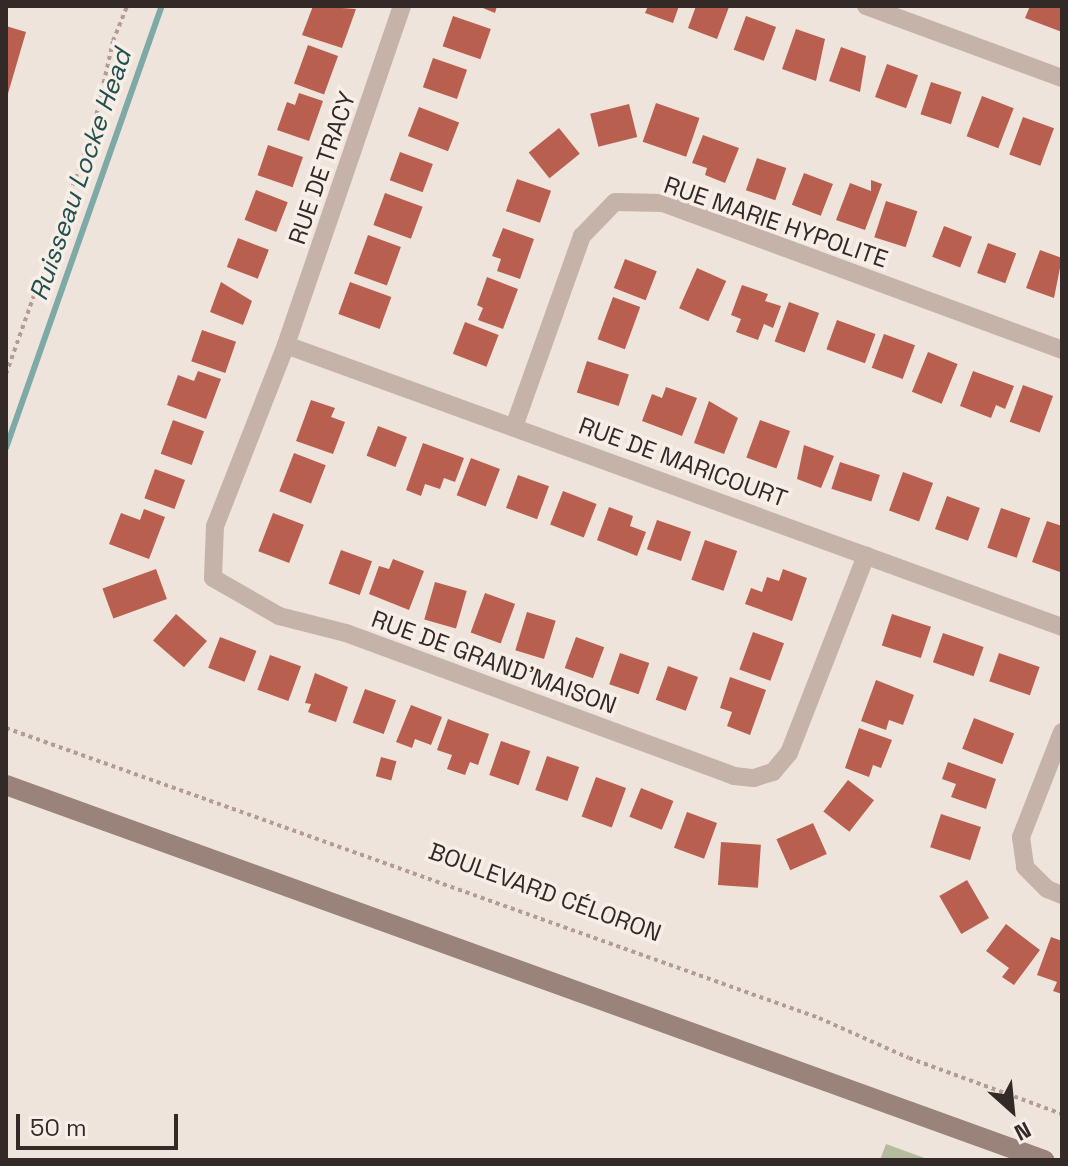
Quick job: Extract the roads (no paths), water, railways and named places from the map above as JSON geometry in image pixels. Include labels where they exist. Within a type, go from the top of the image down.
[{"type":"street","name":"RUE DE TRACY","points":[[286,345],[402,6]]},
{"type":"street","points":[[866,6],[1062,78]]},
{"type":"street","name":"RUE MARIE HYPOLITE","points":[[515,424],[582,236],[615,202],[663,203],[1062,350]]},
{"type":"street","name":"RUE DE MARICOURT","points":[[286,345],[515,424],[1062,627]]},
{"type":"street","name":"RUE DE GRAND'MAISON","points":[[286,345],[215,526],[213,578],[279,616],[346,633],[734,776],[754,778],[773,772],[789,753],[866,556]]},
{"type":"street","points":[[1062,732],[1021,837],[1025,867],[1047,889],[1062,895]]},
{"type":"street","points":[[6,785],[1044,1160]]},
{"type":"waterway","name":"Ruisseau Locke Head","points":[[6,448],[162,6]]}]
